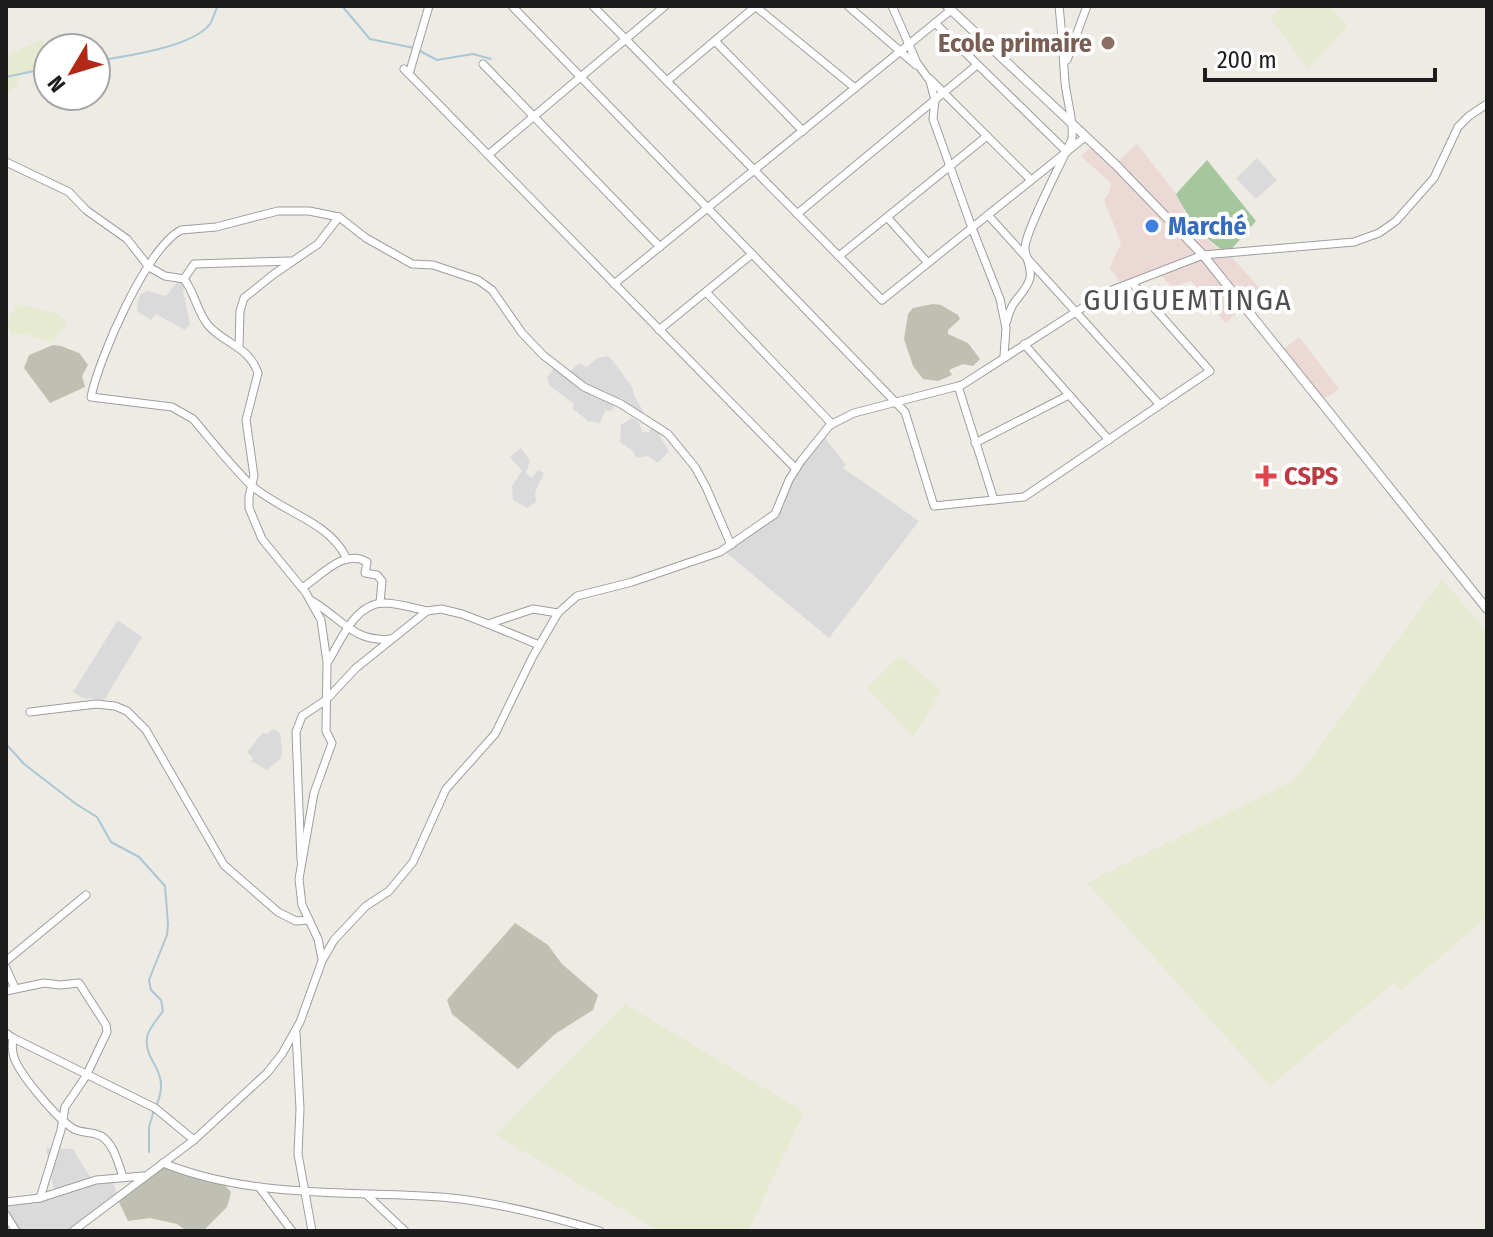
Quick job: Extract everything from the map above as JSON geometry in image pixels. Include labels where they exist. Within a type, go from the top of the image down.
[{"type":"street","points":[[429,6],[406,72],[796,469]]},
{"type":"street","points":[[512,6],[905,412],[934,506],[1024,497],[1210,371],[1132,283]]},
{"type":"street","points":[[593,6],[882,300],[1085,137]]},
{"type":"street","points":[[488,155],[665,6]]},
{"type":"street","points":[[667,81],[756,6],[855,88]]},
{"type":"street","points":[[848,6],[902,50],[1031,180]]},
{"type":"street","points":[[892,6],[930,81],[935,100],[933,119],[1000,299],[1006,328]]},
{"type":"street","points":[[1004,356],[1009,309],[1030,279],[1025,248],[1031,228],[1067,152],[1073,126],[1059,6]]},
{"type":"street","points":[[1065,68],[1087,6]]},
{"type":"street","points":[[614,284],[935,23],[949,8],[1115,164],[1203,255],[1487,609]]},
{"type":"street","points":[[935,23],[1067,152]]},
{"type":"street","points":[[715,41],[803,131]]},
{"type":"street","points":[[483,64],[660,247]]},
{"type":"street","points":[[797,214],[977,65]]},
{"type":"street","points":[[73,1231],[194,1140],[267,1073],[295,1031],[322,961],[343,930],[366,906],[389,891],[413,862],[446,789],[495,734],[558,613],[585,593],[694,563],[731,545],[775,514],[796,469],[832,424],[854,413],[958,386],[1107,292],[1203,255],[1354,242],[1379,233],[1396,221],[1434,178],[1458,127],[1487,104]]},
{"type":"street","points":[[839,256],[987,136]]},
{"type":"street","points":[[6,162],[69,192],[86,210],[120,233],[149,267],[165,276],[184,279],[207,325],[239,346],[252,360],[258,373],[246,420],[253,468],[249,508],[256,528],[310,599],[321,620],[327,662],[326,731],[332,743],[314,793],[299,887],[318,939],[322,961]]},
{"type":"street","points":[[346,557],[330,534],[287,510],[251,484],[184,412],[172,407],[91,397],[123,309],[149,267],[169,240],[181,230],[216,227],[278,211],[309,211],[339,217],[366,238],[412,264],[447,269],[486,285],[543,355],[584,387],[621,404],[668,434],[695,467],[731,545]]},
{"type":"street","points":[[988,215],[1160,405]]},
{"type":"street","points":[[239,346],[240,311],[244,298],[318,244],[339,217]]},
{"type":"street","points":[[887,217],[928,263]]},
{"type":"street","points":[[659,330],[752,254]]},
{"type":"street","points":[[184,279],[194,264],[293,261]]},
{"type":"street","points":[[706,292],[832,424]]},
{"type":"street","points":[[1024,344],[1109,440]]},
{"type":"street","points":[[958,386],[994,500]]},
{"type":"street","points":[[975,443],[1069,395]]},
{"type":"street","points":[[302,588],[346,557],[364,559],[367,565],[365,573],[380,577],[383,589],[380,603]]},
{"type":"street","points":[[310,599],[365,638],[394,638]]},
{"type":"street","points":[[327,662],[348,627],[364,610],[380,603],[462,614],[539,645]]},
{"type":"street","points":[[488,624],[533,609],[558,613]]},
{"type":"street","points":[[302,867],[296,732],[302,716],[326,700],[356,668],[427,611]]},
{"type":"street","points":[[30,712],[96,704],[115,706],[137,718],[224,865],[278,912],[296,921],[309,920]]},
{"type":"street","points":[[6,961],[86,895]]},
{"type":"street","points":[[6,968],[15,988]]},
{"type":"street","points":[[6,991],[44,983],[79,983],[106,1025],[107,1032],[86,1076],[65,1107],[48,1180],[40,1198]]},
{"type":"street","points":[[295,1031],[300,1109],[298,1154],[312,1231]]},
{"type":"street","points":[[9,1035],[155,1108],[194,1140]]},
{"type":"street","points":[[9,1035],[17,1065],[63,1122],[79,1132],[98,1134],[104,1138],[119,1162],[123,1177]]},
{"type":"street","points":[[163,1163],[239,1186],[456,1199],[553,1218],[600,1231]]},
{"type":"street","points":[[6,1202],[40,1198],[96,1180],[145,1176]]},
{"type":"street","points":[[259,1187],[292,1231]]},
{"type":"street","points":[[367,1195],[405,1231]]},
{"type":"street","points":[[6,1215],[16,1231]]},
{"type":"shaded area","points":[[1285,6],[1330,6],[1347,26],[1308,69],[1270,17]]},
{"type":"shaded area","points":[[32,44],[32,71],[17,75],[19,85],[6,93],[6,56]]},
{"type":"shaded area","points":[[1137,144],[1176,194],[1185,213],[1213,245],[1228,253],[1263,292],[1225,323],[1191,281],[1172,287],[1158,272],[1123,286],[1110,268],[1121,243],[1104,200],[1111,183],[1081,156],[1093,145],[1115,164]]},
{"type":"shaded area","points":[[1257,158],[1277,180],[1256,199],[1236,178]]},
{"type":"shaded area","points":[[178,281],[185,284],[183,291],[190,324],[185,330],[156,314],[151,320],[138,312],[137,303],[141,294],[148,291],[166,296]]},
{"type":"shaded area","points":[[16,304],[57,313],[68,323],[52,342],[29,335],[11,334],[7,323]]},
{"type":"shaded area","points":[[933,304],[958,315],[960,319],[948,330],[948,334],[968,343],[980,359],[973,366],[963,364],[949,370],[952,375],[938,381],[923,379],[913,366],[904,339],[908,314],[913,308]]},
{"type":"shaded area","points":[[1299,337],[1339,389],[1322,401],[1281,351]]},
{"type":"shaded area","points":[[53,345],[79,353],[88,365],[82,376],[85,387],[50,403],[24,368],[29,355]]},
{"type":"shaded area","points":[[609,356],[633,388],[644,413],[635,413],[621,398],[611,411],[605,411],[600,423],[588,421],[572,408],[574,404],[550,386],[547,377],[555,367],[568,374],[579,363],[586,367],[598,358]]},
{"type":"shaded area","points":[[632,418],[639,422],[642,432],[649,432],[651,427],[660,431],[660,437],[669,451],[658,463],[648,456],[636,458],[634,452],[620,442],[621,425]]},
{"type":"shaded area","points":[[822,434],[846,465],[843,468],[919,521],[829,638],[723,550],[775,514],[789,480]]},
{"type":"shaded area","points":[[521,448],[530,461],[526,473],[532,478],[538,470],[544,473],[535,492],[536,502],[527,508],[513,500],[512,486],[522,471],[510,457]]},
{"type":"shaded area","points":[[1442,579],[1487,632],[1487,917],[1401,990],[1395,982],[1270,1086],[1087,883],[1296,779]]},
{"type":"shaded area","points":[[118,620],[142,637],[104,700],[83,698],[73,692]]},
{"type":"shaded area","points":[[900,655],[941,691],[913,737],[868,688]]},
{"type":"shaded area","points":[[274,729],[280,733],[281,758],[267,770],[251,761],[253,758],[247,752],[263,732],[266,734]]},
{"type":"shaded area","points":[[515,923],[548,945],[562,964],[598,995],[593,1010],[555,1034],[518,1069],[452,1014],[447,1000]]},
{"type":"shaded area","points":[[625,1004],[804,1112],[748,1231],[659,1231],[496,1135]]},
{"type":"shaded area","points":[[46,1148],[73,1149],[92,1180],[112,1177],[118,1200],[76,1231],[6,1231],[6,1200],[54,1190]]},
{"type":"shaded area","points":[[167,1163],[189,1171],[215,1175],[231,1192],[227,1207],[203,1231],[187,1231],[177,1224],[150,1218],[128,1221],[118,1200]]},
{"type":"green space","points":[[1207,160],[1256,221],[1228,253],[1211,242],[1198,228],[1176,194]]},
{"type":"waterway","points":[[112,59],[157,50],[189,39],[210,24],[218,6]]},
{"type":"waterway","points":[[342,6],[370,39],[414,48]]},
{"type":"waterway","points":[[420,51],[437,60],[473,54],[491,59]]},
{"type":"waterway","points":[[6,77],[32,71]]},
{"type":"waterway","points":[[6,744],[24,764],[97,817],[111,842],[139,857],[165,886],[167,935],[149,980],[151,990],[161,1000],[163,1011],[147,1038],[149,1054],[161,1083],[157,1104]]},
{"type":"waterway","points":[[149,1152],[149,1127],[154,1110]]},
{"type":"place","name":"Ecole primaire","points":[[1108,43]]},
{"type":"place","name":"Marché","points":[[1152,226]]},
{"type":"place","name":"CSPS","points":[[1266,476]]},
{"type":"district","name":"GUIGUEMTINGA","points":[[1188,300]]}]
